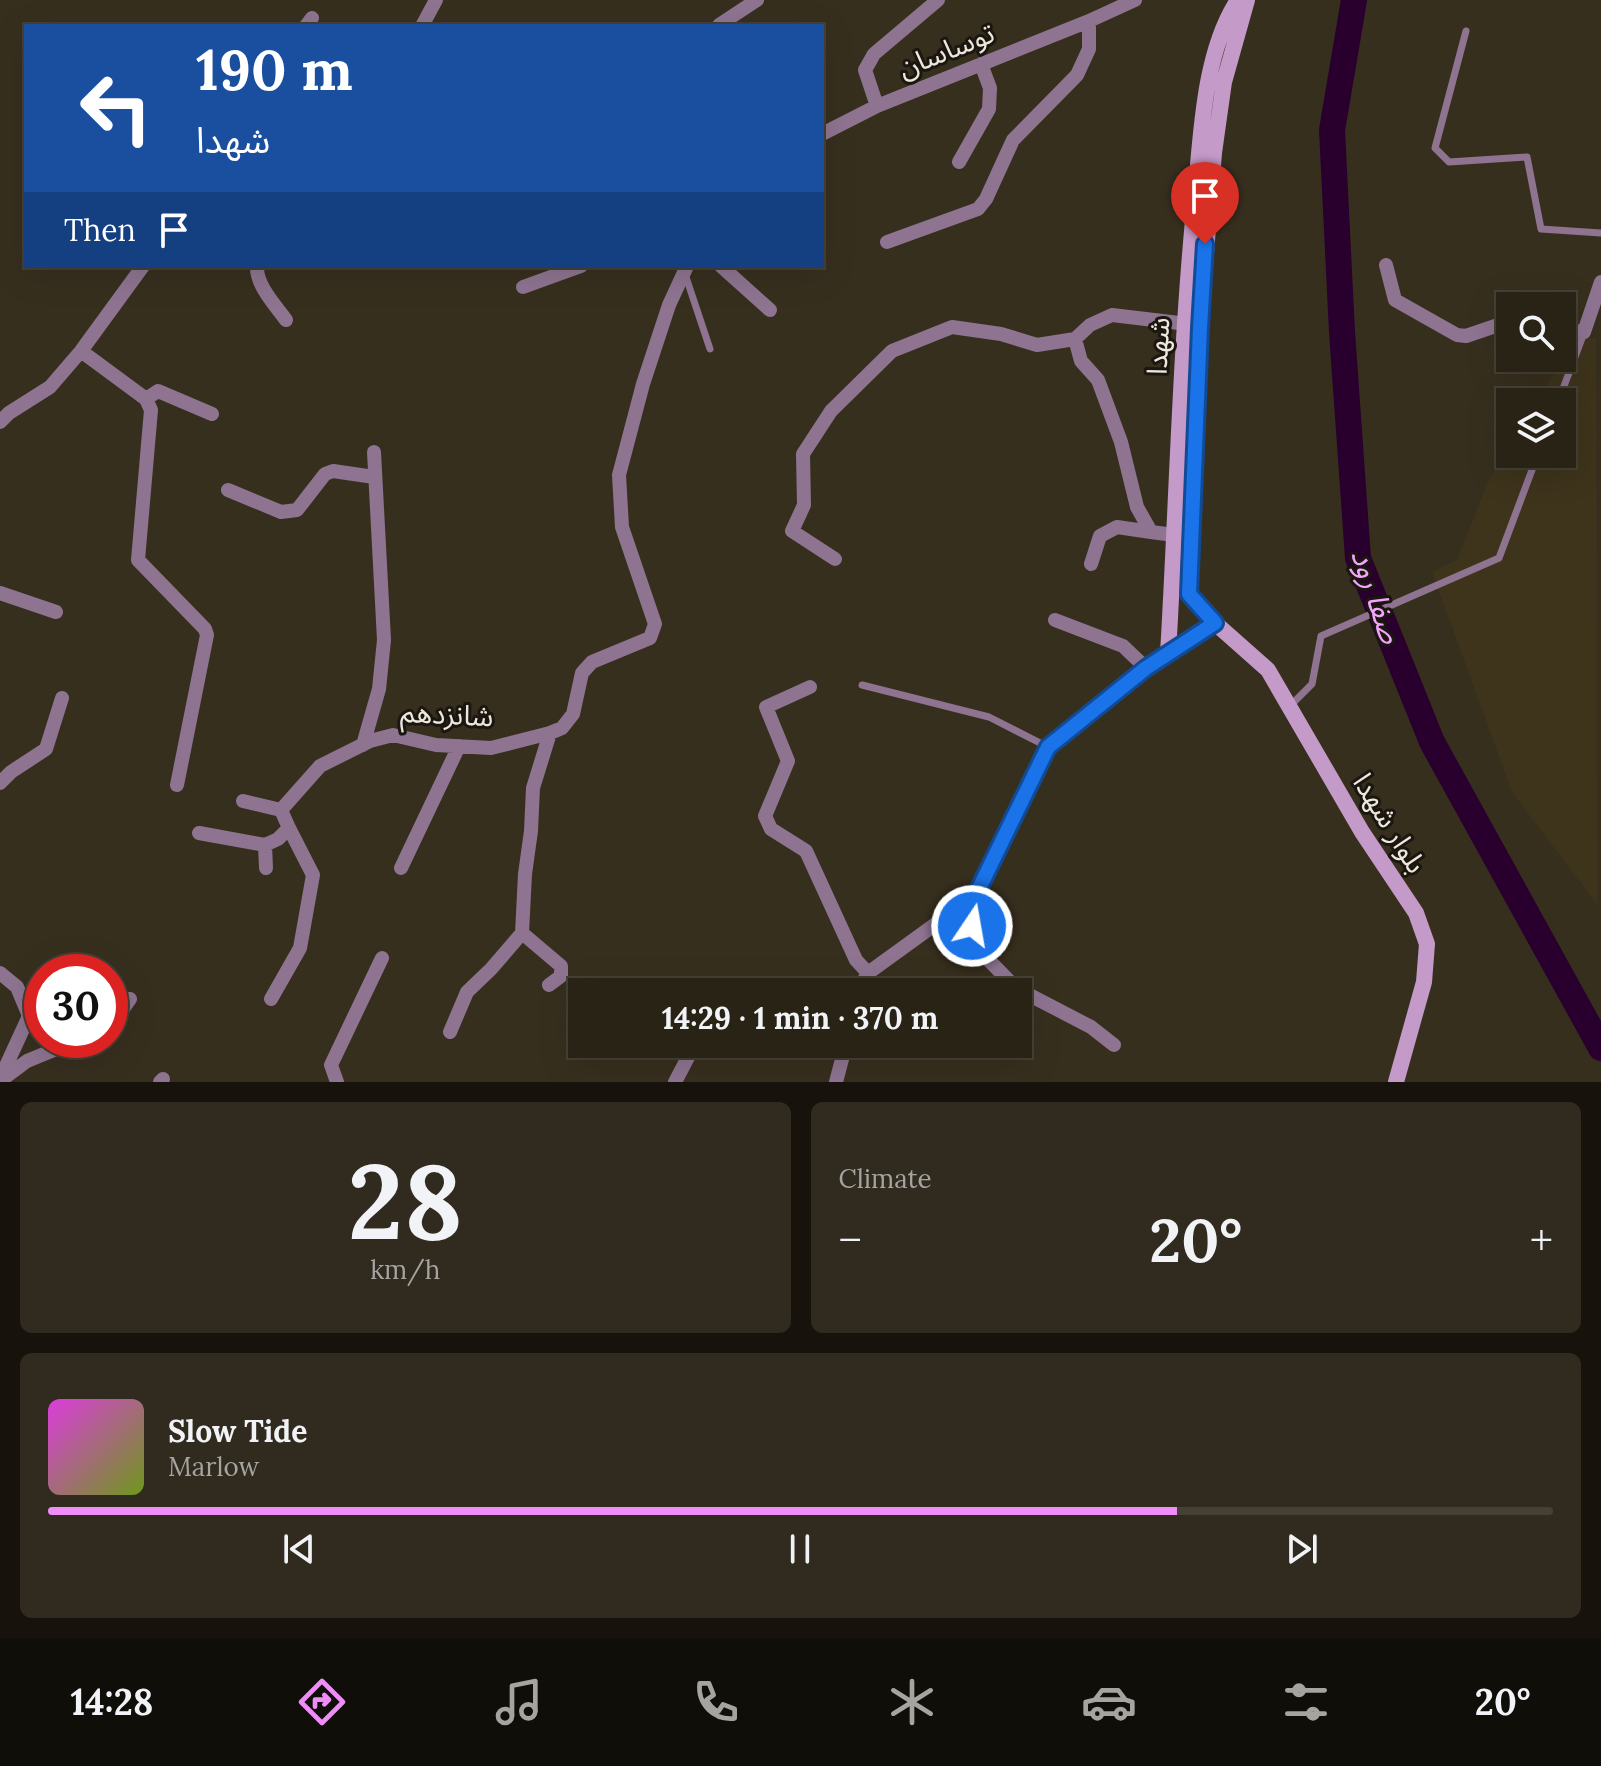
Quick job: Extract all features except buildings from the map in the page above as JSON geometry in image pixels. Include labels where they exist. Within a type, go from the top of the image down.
[{"type":"main road","name":"شهدا","points":[[1189,594],[1193,213],[1208,78],[1227,17],[1238,0]]},
{"type":"main road","name":"شهدا","points":[[1168,654],[1174,535],[1192,325],[1224,82],[1247,0]]},
{"type":"main road","name":"بلوار شهدا","points":[[1172,576],[1215,623],[1268,670],[1362,832],[1416,913],[1427,944],[1424,982],[1396,1082]]},
{"type":"main road","points":[[1168,654],[1215,623]]},
{"type":"street","points":[[423,24],[436,0]]},
{"type":"street","points":[[721,24],[757,0]]},
{"type":"street","points":[[877,106],[865,70],[874,54],[938,0]]},
{"type":"street","name":"توساسان","points":[[824,133],[877,106],[1135,0]]},
{"type":"street","points":[[887,242],[978,209],[986,199],[1013,140],[1077,75],[1089,49],[1089,21]]},
{"type":"street","points":[[959,162],[989,109],[990,88],[981,64]]},
{"type":"street","points":[[1386,265],[1395,300],[1457,335],[1466,336],[1496,326]]},
{"type":"street","points":[[0,422],[50,387],[81,351],[142,268]]},
{"type":"street","points":[[257,268],[266,292],[286,320]]},
{"type":"street","points":[[523,287],[575,268]]},
{"type":"street","points":[[723,268],[770,310]]},
{"type":"street","points":[[450,1032],[467,992],[522,933],[533,788],[550,733],[562,728],[573,714],[582,673],[592,662],[650,638],[655,624],[622,527],[619,475],[643,384],[669,305],[686,269]]},
{"type":"street","points":[[1576,331],[1584,332],[1601,282]]},
{"type":"street","points":[[835,559],[792,531],[804,505],[803,454],[831,411],[892,351],[952,327],[1001,334],[1037,345],[1075,339],[1090,325],[1112,315],[1192,325]]},
{"type":"street","points":[[1075,339],[1081,361],[1098,380],[1121,442],[1137,507],[1151,532]]},
{"type":"street","points":[[81,351],[146,399],[151,410],[138,560],[205,629],[207,635],[177,785]]},
{"type":"street","points":[[146,399],[158,391],[212,414]]},
{"type":"street","points":[[363,745],[379,689],[384,640],[374,452]]},
{"type":"street","points":[[228,490],[281,512],[290,512],[297,510],[325,474],[333,471],[374,477]]},
{"type":"street","points":[[1091,564],[1100,536],[1117,527],[1174,535]]},
{"type":"street","points":[[0,593],[56,612]]},
{"type":"street","points":[[1055,620],[1123,646],[1146,668]]},
{"type":"street","points":[[1114,1045],[1091,1027],[1016,988],[973,944],[970,907],[1048,747],[1146,668],[1168,654]]},
{"type":"street","points":[[810,687],[766,707],[788,761],[765,816],[771,829],[806,851],[856,960],[868,973]]},
{"type":"street","points":[[0,783],[46,749],[62,698]]},
{"type":"street","name":"شانزدهم","points":[[281,810],[320,766],[370,741],[393,735],[436,745],[491,748],[550,733]]},
{"type":"street","points":[[401,868],[459,746]]},
{"type":"street","points":[[243,801],[281,810],[313,875],[300,948],[271,999]]},
{"type":"street","points":[[199,833],[265,845],[278,839],[289,828]]},
{"type":"street","points":[[265,845],[266,868]]},
{"type":"street","points":[[865,978],[944,918],[970,907]]},
{"type":"street","points":[[522,933],[561,966],[561,976],[549,985]]},
{"type":"street","points":[[337,1082],[331,1065],[382,958]]},
{"type":"street","points":[[0,973],[17,987],[29,1016],[0,1080]]},
{"type":"street","points":[[0,1080],[34,1058]]},
{"type":"street","points":[[675,1082],[688,1058]]},
{"type":"street","points":[[836,1082],[842,1058]]},
{"type":"lane","points":[[1466,31],[1435,148],[1449,162],[1527,157],[1541,229],[1601,233]]},
{"type":"lane","points":[[686,269],[710,349]]},
{"type":"lane","points":[[1563,388],[1584,332]]},
{"type":"lane","points":[[1290,707],[1312,684],[1321,636],[1499,558],[1533,468]]},
{"type":"lane","points":[[862,685],[989,717],[1048,747]]},
{"type":"shaded area","points":[[1576,337],[1596,339],[1598,906],[1512,792],[1432,572],[1457,560],[1497,468],[1576,468],[1576,388],[1545,388],[1555,372],[1576,372]]},
{"type":"waterway","name":"صفا رود","points":[[1354,0],[1332,130],[1358,558],[1432,742],[1601,1048]]},
{"type":"route","points":[[972,926],[970,907],[1048,747],[1146,668],[1215,623],[1189,594],[1205,244]]}]
